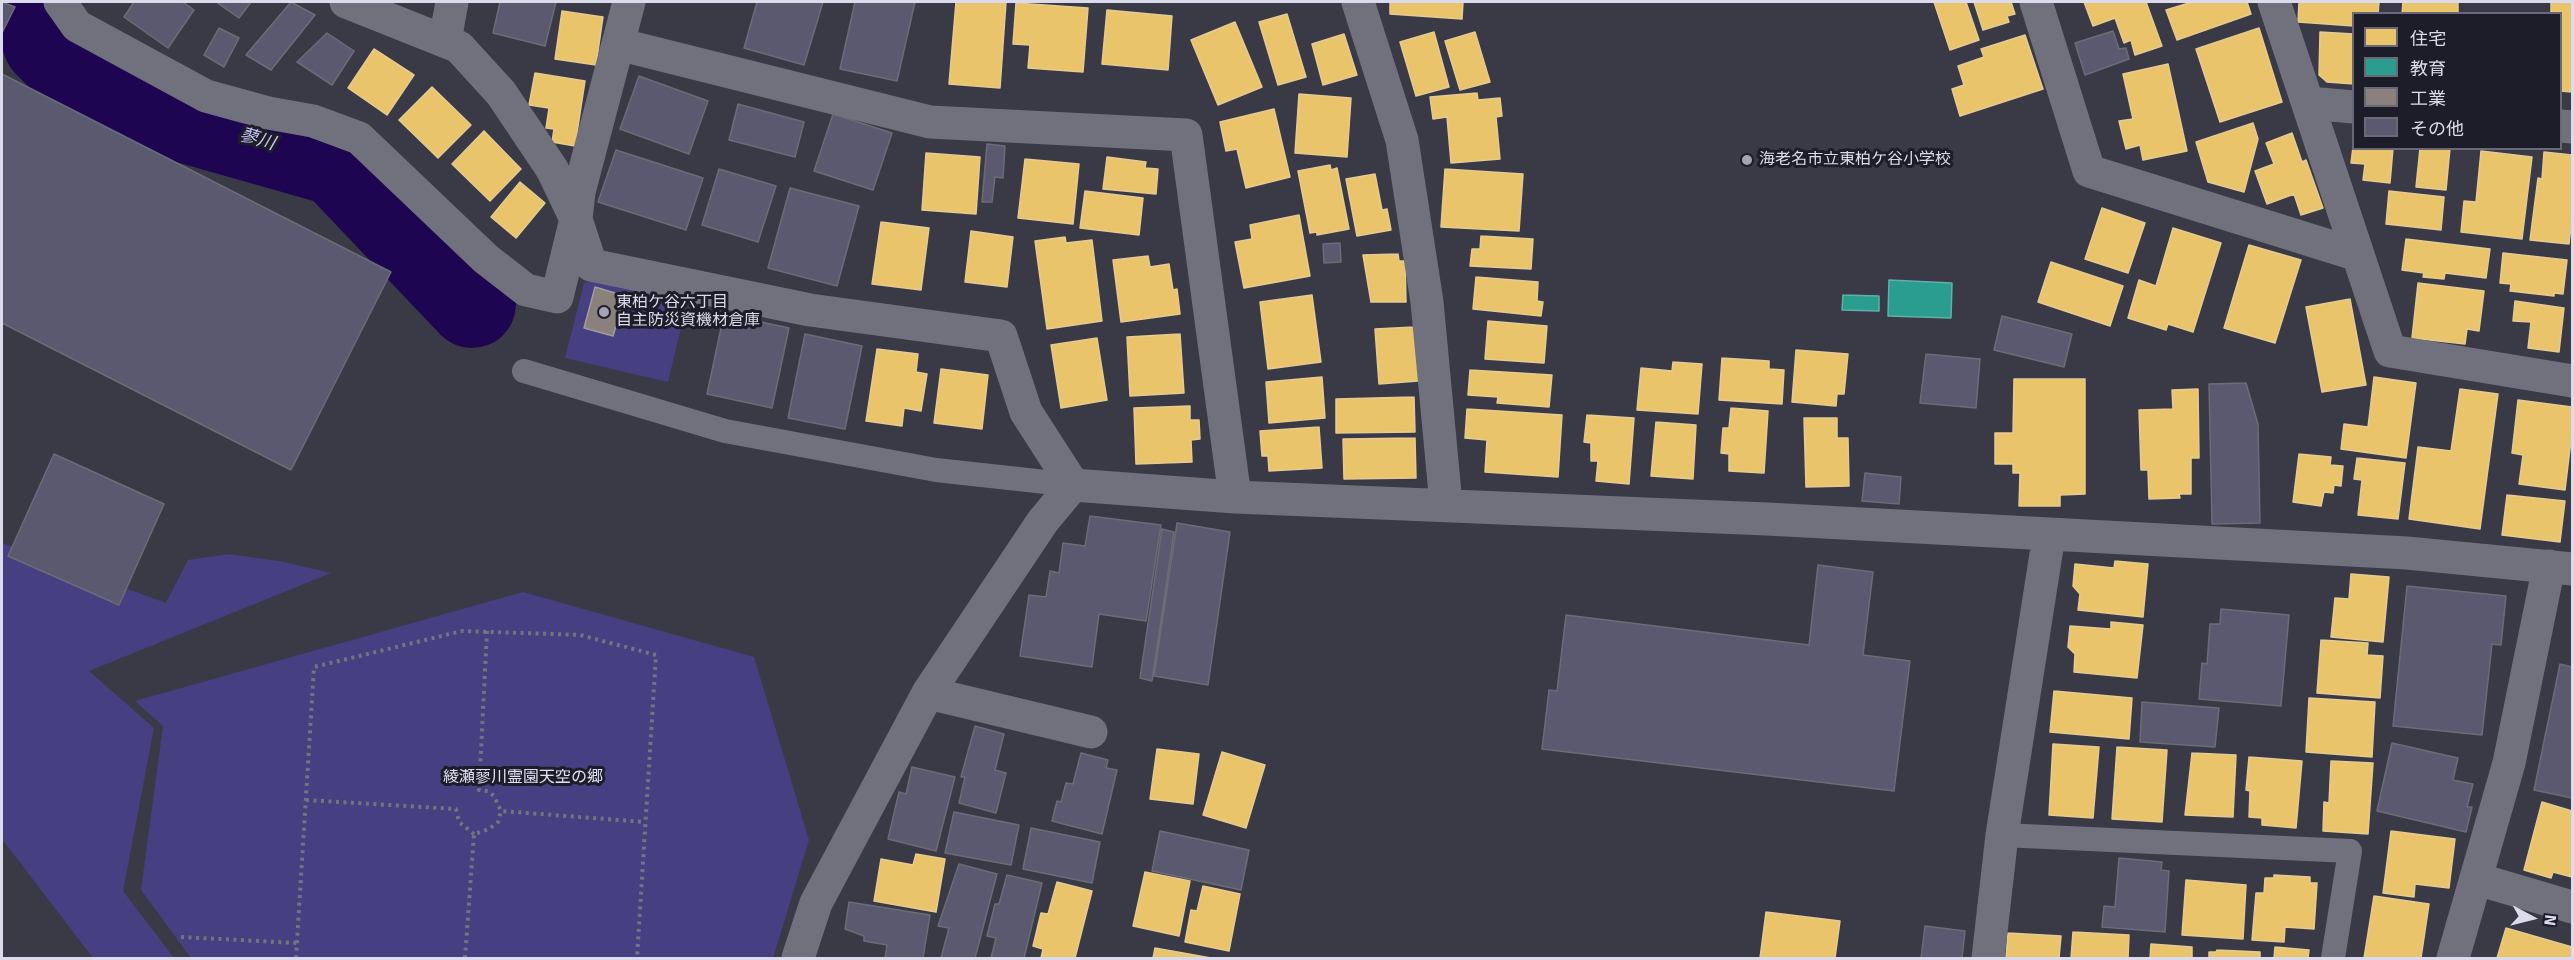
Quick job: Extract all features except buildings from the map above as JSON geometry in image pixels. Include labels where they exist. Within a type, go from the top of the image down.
[{"type":"street","points":[[60,2],[77,26],[206,96],[257,110],[313,121],[359,138],[486,258],[526,290],[557,297],[576,219],[579,192],[629,2]]},
{"type":"street","points":[[346,2],[459,47],[501,93],[552,168],[576,219],[591,265],[810,310],[1000,336],[1026,412],[1073,485]]},
{"type":"street","points":[[445,41],[452,2]]},
{"type":"street","points":[[1358,2],[1402,140],[1427,302],[1446,504]]},
{"type":"street","points":[[2036,2],[2089,171],[2358,255]]},
{"type":"street","points":[[2274,2],[2390,351],[2572,381]]},
{"type":"street","points":[[618,44],[930,122],[1186,135],[1235,497]]},
{"type":"street","points":[[2308,104],[2352,108]]},
{"type":"street","points":[[1073,485],[1235,497],[1446,504],[2407,553],[2561,568],[2509,763],[2453,958]]},
{"type":"street","points":[[798,958],[816,903],[928,693],[1043,521],[1073,485]]},
{"type":"street","points":[[1988,958],[2002,835],[2049,535]]},
{"type":"street","points":[[928,693],[1090,732]]},
{"type":"street","points":[[2476,879],[2572,907]]},
{"type":"lane","points":[[524,371],[725,431],[936,470],[1073,485]]},
{"type":"lane","points":[[2002,835],[2350,850],[2333,958]]},
{"type":"path","points":[[296,958],[314,667],[462,631],[488,631],[580,634],[656,655],[637,958]]},
{"type":"path","points":[[474,834],[489,829],[498,822],[501,811],[494,796],[488,791],[479,790],[488,631]]},
{"type":"path","points":[[306,800],[456,809],[459,822],[474,834]]},
{"type":"path","points":[[501,811],[645,822]]},
{"type":"path","points":[[465,958],[474,834]]},
{"type":"path","points":[[181,937],[297,943]]},
{"type":"green space","points":[[608,277],[688,299],[668,382],[565,358],[584,283]]},
{"type":"green space","points":[[2,543],[166,603],[188,560],[228,554],[279,561],[331,573],[89,671],[154,728],[123,891],[174,958],[93,958],[2,839]]},
{"type":"green space","name":"綾瀬蓼川霊園天空の郷","points":[[523,592],[754,657],[809,840],[773,958],[191,958],[141,890],[163,726],[135,701]]},
{"type":"waterway","name":"蓼川","points":[[31,2],[47,43],[70,66],[140,103],[182,118],[337,162],[472,304]]},
{"type":"place","name":"海老名市立東柏ケ谷小学校","points":[[1747,160]]},
{"type":"place","name":"東柏ケ谷六丁目 自主防災資機材倉庫","points":[[604,312]]}]
